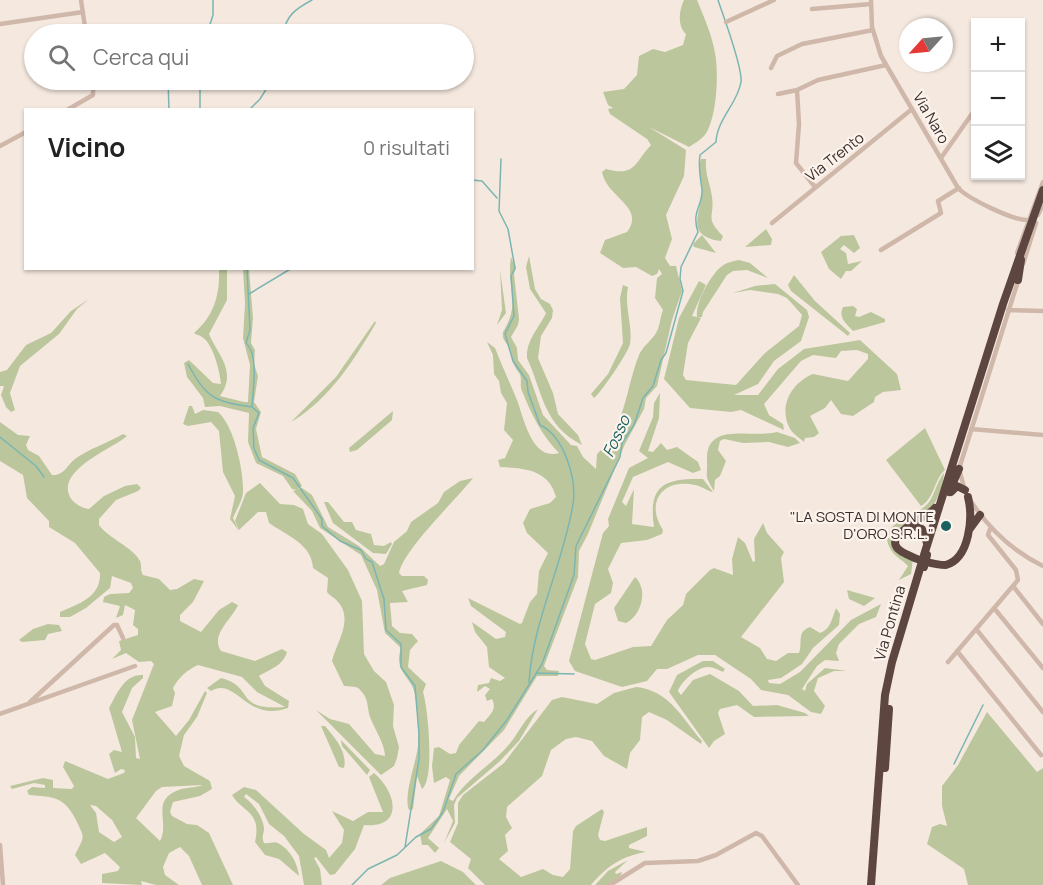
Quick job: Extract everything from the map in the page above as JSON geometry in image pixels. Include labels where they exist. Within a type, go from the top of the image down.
[{"type":"highway","points":[[981,380],[1028,226],[1043,190]]},
{"type":"highway","points":[[981,380],[1043,196]]},
{"type":"highway","points":[[1018,280],[1022,259]]},
{"type":"highway","name":"Via Pontina","points":[[926,555],[981,380]]},
{"type":"highway","name":"Via Pontina","points":[[876,885],[891,688],[898,654],[942,499],[981,380]]},
{"type":"highway","points":[[958,469],[942,499],[927,517],[906,526],[897,537],[901,551],[942,565],[951,564],[958,558],[975,518]]},
{"type":"highway","points":[[942,499],[948,483]]},
{"type":"highway","points":[[942,499],[956,487],[967,493],[975,518],[988,527]]},
{"type":"highway","points":[[926,555],[935,508]]},
{"type":"highway","points":[[906,526],[920,527],[927,541]]},
{"type":"highway","name":"Via Pontina","points":[[871,885],[885,695],[892,662],[923,566]]},
{"type":"street","points":[[81,0],[85,24]]},
{"type":"street","points":[[726,22],[774,0]]},
{"type":"street","points":[[812,9],[871,2]]},
{"type":"street","name":"Via Naro","points":[[871,2],[873,30],[886,65],[959,188],[972,198],[1014,217],[1027,220]]},
{"type":"street","points":[[0,24],[83,12]]},
{"type":"street","points":[[771,68],[775,57],[799,45],[873,30]]},
{"type":"street","points":[[778,94],[797,90],[818,80],[886,65]]},
{"type":"street","points":[[71,108],[93,95],[93,90]]},
{"type":"street","points":[[797,90],[799,127],[796,163],[815,187]]},
{"type":"street","name":"Via Trento","points":[[772,223],[912,110]]},
{"type":"street","points":[[940,158],[971,114]]},
{"type":"street","points":[[0,146],[24,133]]},
{"type":"street","name":"Via Pontina","points":[[942,499],[1027,220],[1043,182]]},
{"type":"street","points":[[881,250],[941,213],[938,201],[959,188]]},
{"type":"street","points":[[967,493],[958,469],[1043,204]]},
{"type":"street","name":"Via Naro","points":[[1014,217],[1024,230]]},
{"type":"street","points":[[1008,310],[1043,311]]},
{"type":"street","points":[[971,429],[1043,435]]},
{"type":"street","points":[[988,527],[1023,555],[1043,566]]},
{"type":"street","points":[[948,662],[1018,580],[1017,573],[987,534],[988,527]]},
{"type":"street","points":[[1013,586],[1043,624]]},
{"type":"street","points":[[994,608],[1043,668]]},
{"type":"street","points":[[28,704],[114,625],[117,625],[123,638]]},
{"type":"street","points":[[976,629],[1043,712]]},
{"type":"street","points":[[957,651],[1041,755]]},
{"type":"street","points":[[0,714],[135,666]]},
{"type":"street","points":[[610,885],[645,863],[698,861],[716,855],[756,833],[762,836],[798,885]]},
{"type":"street","points":[[0,845],[3,885]]},
{"type":"green space","points":[[684,0],[697,0],[710,33],[714,46],[717,84],[712,119],[708,129],[704,136],[689,147],[649,127],[686,150],[684,176],[666,215],[672,239],[665,258],[670,266],[676,266],[682,291],[672,320],[657,386],[646,398],[644,409],[625,444],[579,551],[578,577],[544,666],[547,670],[559,671],[558,676],[537,676],[504,730],[459,776],[449,799],[453,801],[466,784],[504,750],[526,720],[538,709],[519,741],[500,761],[457,798],[454,805],[455,823],[444,843],[453,821],[447,809],[428,838],[439,848],[435,853],[428,845],[422,845],[420,834],[439,816],[450,780],[446,777],[434,783],[432,766],[434,748],[439,747],[450,754],[456,753],[459,745],[479,721],[484,722],[494,709],[492,699],[487,701],[485,695],[490,689],[485,686],[477,692],[478,685],[489,683],[491,678],[500,681],[505,678],[489,667],[487,647],[475,632],[472,622],[496,639],[505,637],[506,632],[471,606],[468,598],[522,623],[530,602],[537,594],[539,571],[548,553],[527,533],[523,523],[530,509],[550,503],[556,497],[553,488],[541,475],[517,468],[500,467],[498,460],[505,458],[513,440],[504,430],[507,403],[494,374],[493,355],[487,342],[495,348],[530,437],[542,451],[550,454],[559,453],[533,416],[521,389],[520,375],[503,337],[513,303],[510,277],[511,257],[516,268],[514,274],[519,319],[511,337],[517,348],[518,360],[529,375],[543,415],[571,445],[577,446],[583,457],[596,469],[597,454],[614,433],[624,408],[639,355],[657,331],[663,310],[655,298],[657,278],[662,274],[659,269],[657,274],[652,276],[636,267],[623,268],[600,253],[605,240],[627,232],[632,223],[629,209],[605,181],[602,172],[606,169],[629,170],[651,145],[647,139],[610,114],[608,109],[613,108],[608,105],[603,92],[624,89],[637,75],[639,56],[653,49],[665,52],[683,45],[686,34],[681,27],[680,18]]},
{"type":"green space","points":[[701,159],[706,159],[713,204],[712,221],[723,236],[721,241],[703,234],[697,223],[702,193]]},
{"type":"green space","points":[[766,229],[772,239],[771,245],[745,247]]},
{"type":"green space","points":[[702,235],[716,253],[694,247],[693,244]]},
{"type":"green space","points":[[854,235],[860,248],[854,253],[844,245],[840,249],[846,253],[848,264],[862,261],[851,271],[846,271],[841,279],[829,269],[821,252],[841,236]]},
{"type":"green space","points":[[529,256],[535,289],[541,299],[550,304],[553,310],[552,318],[541,336],[538,358],[553,393],[558,414],[578,435],[582,445],[559,428],[552,418],[527,358],[531,340],[546,313],[530,289],[526,267]]},
{"type":"green space","points":[[739,260],[750,263],[768,278],[747,270],[733,271],[727,275],[702,317],[698,317],[701,318],[688,343],[683,375],[686,380],[736,385],[765,353],[799,326],[802,315],[787,298],[778,294],[750,290],[733,293],[755,286],[775,284],[807,310],[809,317],[801,341],[774,361],[758,384],[734,395],[758,395],[778,369],[804,349],[860,340],[897,374],[901,390],[883,392],[875,397],[874,402],[853,416],[841,414],[831,400],[825,408],[810,416],[819,433],[814,437],[805,438],[804,442],[791,431],[785,412],[786,404],[798,383],[805,378],[813,374],[848,381],[868,359],[868,354],[857,350],[841,351],[836,358],[813,355],[801,361],[764,404],[769,415],[783,424],[784,430],[741,410],[731,412],[690,408],[664,379],[679,318],[699,281],[706,285],[692,316],[697,317],[702,296],[715,273],[725,264]]},
{"type":"green space","points":[[219,270],[227,270],[227,300],[209,334],[227,371],[225,387],[220,396],[248,402],[250,365],[243,338],[245,304],[243,270],[249,270],[253,318],[251,343],[255,350],[254,364],[258,376],[254,402],[261,412],[256,429],[262,457],[295,474],[302,486],[297,490],[292,489],[283,476],[256,463],[248,442],[249,413],[220,406],[205,407],[203,398],[187,377],[184,363],[189,360],[213,383],[221,384],[213,351],[206,340],[194,333],[211,312],[218,288]]},
{"type":"green space","points":[[500,270],[506,313],[497,325],[502,310]]},
{"type":"green space","points":[[794,275],[815,301],[850,333],[848,336],[791,291],[788,285]]},
{"type":"green space","points":[[623,285],[628,287],[630,344],[625,356],[594,398],[591,394],[608,374],[623,343],[620,298]]},
{"type":"green space","points":[[89,299],[77,309],[59,334],[20,366],[10,393],[15,410],[11,412],[1,395],[4,386],[0,386],[0,372],[7,370],[26,345],[51,333],[71,311]]},
{"type":"green space","points":[[853,306],[857,309],[855,316],[859,317],[871,312],[885,319],[885,322],[853,331],[843,320],[841,314],[843,307]]},
{"type":"green space","points":[[375,321],[368,337],[340,378],[305,413],[291,422],[336,377]]},
{"type":"green space","points":[[660,393],[659,418],[648,451],[653,452],[661,443],[667,450],[677,447],[698,462],[701,470],[693,473],[668,462],[633,477],[622,502],[626,506],[634,489],[632,524],[654,527],[653,513],[657,493],[669,483],[678,480],[703,479],[713,492],[698,486],[683,484],[666,489],[660,495],[656,511],[663,530],[662,534],[647,540],[621,543],[608,569],[613,583],[611,593],[595,604],[585,644],[591,659],[595,660],[633,647],[651,646],[667,620],[683,605],[686,594],[710,570],[714,568],[733,575],[732,559],[738,537],[745,543],[753,562],[755,561],[754,539],[763,523],[767,533],[784,552],[781,558],[784,582],[741,637],[760,648],[767,659],[776,661],[788,653],[799,653],[801,635],[806,629],[810,627],[820,633],[829,626],[836,608],[840,614],[839,625],[813,648],[802,664],[781,678],[768,680],[769,683],[780,684],[800,672],[851,620],[881,604],[876,617],[859,624],[839,644],[836,653],[839,661],[825,660],[817,666],[802,689],[805,691],[807,684],[825,668],[847,671],[834,671],[818,678],[814,691],[825,706],[821,714],[811,712],[788,695],[761,690],[751,679],[715,655],[698,655],[667,669],[657,669],[647,681],[622,687],[575,671],[569,661],[603,533],[609,526],[608,519],[629,468],[648,458],[639,451],[653,417],[654,403]]},
{"type":"green space","points":[[189,406],[192,406],[195,414],[203,410],[218,412],[229,427],[240,461],[243,483],[242,498],[233,518],[239,531],[230,519],[235,496],[223,472],[219,431],[211,422],[188,426],[183,424]]},
{"type":"green space","points":[[393,411],[392,420],[357,450],[350,452],[349,448]]},
{"type":"green space","points":[[0,422],[18,435],[30,436],[26,445],[28,450],[39,456],[52,475],[62,472],[86,452],[123,434],[127,436],[78,469],[68,487],[70,497],[78,505],[89,509],[104,496],[125,486],[137,484],[141,488],[116,500],[99,519],[99,525],[137,556],[143,575],[159,579],[170,590],[177,589],[194,579],[204,581],[193,602],[180,615],[180,621],[201,632],[219,610],[232,602],[238,605],[220,633],[218,645],[221,651],[255,661],[282,649],[287,652],[279,664],[259,676],[265,686],[289,701],[288,708],[274,711],[262,710],[228,689],[220,688],[211,691],[207,688],[221,678],[232,682],[251,702],[269,707],[285,707],[257,692],[242,677],[198,665],[190,669],[175,684],[172,706],[155,712],[176,736],[189,720],[205,691],[207,693],[197,717],[184,735],[179,756],[184,766],[210,781],[212,789],[200,796],[173,802],[170,812],[172,816],[187,824],[197,825],[209,833],[233,885],[202,885],[189,856],[180,847],[169,853],[163,867],[165,875],[179,885],[156,885],[141,881],[142,885],[102,883],[102,874],[118,871],[120,867],[105,853],[81,864],[75,855],[82,840],[82,834],[67,806],[51,797],[29,795],[27,791],[32,787],[45,788],[45,785],[34,783],[12,789],[10,786],[43,778],[53,780],[53,788],[72,789],[74,786],[63,767],[65,761],[108,779],[124,773],[125,770],[121,769],[115,773],[109,754],[114,750],[122,752],[109,708],[126,681],[143,675],[143,678],[132,688],[122,712],[135,737],[136,758],[140,759],[132,720],[154,664],[151,661],[139,662],[126,653],[112,659],[121,650],[119,641],[138,635],[138,629],[133,625],[135,610],[125,605],[123,615],[116,618],[120,606],[103,602],[104,597],[110,594],[129,593],[133,588],[131,583],[112,576],[110,588],[86,608],[70,617],[60,617],[60,612],[93,594],[97,588],[100,573],[75,543],[49,527],[49,521],[27,498],[23,475],[0,461]],"holes":[[[203,785],[176,791],[164,801],[163,834],[160,841],[136,818],[156,791],[162,787]],[[90,805],[96,806],[112,820],[122,837],[114,842],[99,832],[96,813]]]},
{"type":"green space","points":[[925,428],[945,470],[926,503],[921,506],[886,460]]},
{"type":"green space","points":[[777,432],[795,438],[800,443],[788,447],[769,442],[743,443],[724,439],[720,441],[718,450],[726,461],[720,476],[715,480],[714,491],[708,481],[707,461],[708,448],[714,440],[732,434]]},
{"type":"green space","points":[[944,473],[938,496],[929,512],[920,519],[901,526],[895,534],[894,540],[913,559],[911,574],[899,580],[908,566],[891,550],[887,541],[888,533],[892,527],[929,502]]},
{"type":"green space","points":[[473,478],[420,538],[403,563],[399,573],[402,576],[424,576],[428,580],[427,585],[402,591],[408,602],[390,603],[392,626],[400,633],[412,634],[418,641],[410,650],[408,667],[426,684],[423,692],[428,727],[428,772],[422,789],[417,776],[413,809],[409,810],[408,796],[418,746],[418,728],[413,689],[399,663],[401,648],[385,633],[377,590],[361,555],[320,528],[312,511],[293,491],[302,488],[312,495],[328,527],[359,546],[380,566],[384,564],[394,542],[407,531],[411,522],[438,503],[444,492],[460,481]]},
{"type":"green space","points":[[260,483],[280,504],[294,505],[303,509],[308,524],[322,534],[348,570],[362,601],[364,654],[374,671],[386,682],[394,705],[393,726],[399,747],[394,766],[381,775],[316,710],[330,719],[349,724],[375,754],[385,756],[365,697],[358,688],[344,686],[332,661],[342,632],[344,616],[343,609],[327,592],[328,578],[313,568],[312,560],[303,546],[269,523],[266,512],[258,512],[239,530],[235,521],[246,493]]},
{"type":"green space","points":[[324,502],[328,502],[344,522],[352,522],[356,530],[371,534],[374,545],[384,546],[391,542],[386,554],[373,553],[333,523]]},
{"type":"green space","points":[[635,577],[642,589],[639,609],[636,615],[626,623],[618,621],[614,608]]},
{"type":"green space","points":[[847,590],[875,598],[864,606],[849,599]]},
{"type":"green space","points":[[48,624],[59,625],[62,631],[48,634],[45,640],[22,642],[19,640],[33,629]]},
{"type":"green space","points":[[703,661],[713,661],[725,669],[723,672],[710,667],[699,669],[682,684],[678,691],[681,695],[693,680],[710,674],[739,691],[753,706],[777,705],[809,716],[754,717],[737,705],[720,709],[718,713],[725,734],[714,741],[709,748],[669,692],[677,675]]},
{"type":"green space","points":[[636,687],[657,693],[674,706],[702,741],[701,744],[667,720],[649,712],[642,717],[640,740],[630,753],[627,769],[604,756],[592,741],[576,737],[566,739],[551,750],[542,776],[507,807],[506,817],[512,828],[505,835],[508,851],[499,859],[521,877],[543,869],[553,875],[563,877],[570,869],[573,831],[576,826],[602,809],[604,812],[598,835],[600,840],[605,841],[647,827],[647,836],[629,845],[629,848],[646,852],[616,863],[603,872],[591,885],[485,885],[468,868],[471,859],[450,842],[458,823],[458,803],[463,795],[504,763],[552,700],[562,697],[597,704],[614,693]]},
{"type":"green space","points":[[987,712],[1037,772],[1043,768],[1043,885],[968,885],[964,869],[927,844],[932,827],[940,824],[947,826],[942,806],[942,786],[958,765]]},
{"type":"green space","points":[[321,726],[325,726],[339,745],[344,756],[344,768],[339,767]]},
{"type":"green space","points":[[341,740],[370,770],[367,775],[342,746]]},
{"type":"green space","points":[[374,773],[388,790],[393,808],[391,815],[386,821],[377,825],[364,825],[355,849],[335,874],[330,875],[316,857],[314,858],[320,869],[322,885],[304,885],[299,856],[284,836],[269,824],[259,804],[246,794],[244,797],[262,819],[264,843],[276,842],[286,849],[295,862],[299,876],[279,859],[265,855],[255,842],[256,824],[253,818],[232,795],[244,787],[256,790],[304,834],[326,850],[329,858],[342,843],[344,830],[332,811],[353,821],[368,812],[383,812],[369,777]]},
{"type":"green space","points":[[628,860],[615,872],[616,874],[622,872],[621,875],[608,885],[595,885],[608,871]]},
{"type":"green space","points":[[441,861],[463,872],[476,885],[381,885],[390,878]]},
{"type":"waterway","points":[[210,24],[213,0]]},
{"type":"waterway","points":[[286,24],[292,14],[312,0]]},
{"type":"waterway","name":"Fosso","points":[[352,885],[368,869],[397,855],[416,837],[431,829],[443,812],[456,774],[483,750],[507,720],[542,664],[574,575],[576,546],[620,457],[622,443],[634,425],[643,398],[653,386],[661,360],[666,353],[683,291],[680,279],[681,267],[698,232],[696,213],[702,195],[700,155],[716,142],[720,126],[739,90],[741,82],[739,65],[718,0]]},
{"type":"waterway","points":[[168,90],[169,108]]},
{"type":"waterway","points":[[200,90],[200,108]]},
{"type":"waterway","points":[[251,108],[266,90]]},
{"type":"waterway","points":[[501,159],[499,211],[508,229],[515,268],[511,276],[514,316],[505,334],[513,361],[527,381],[528,392],[540,425],[556,438],[567,459],[574,494],[568,527],[536,637],[529,682]]},
{"type":"waterway","points":[[474,180],[482,181],[497,198]]},
{"type":"waterway","points":[[247,270],[250,330],[246,343],[253,355],[254,364],[252,406]]},
{"type":"waterway","points":[[249,294],[289,270]]},
{"type":"waterway","points":[[188,364],[201,385],[213,396],[229,403],[252,407]]},
{"type":"waterway","name":"Fosso","points":[[252,407],[259,413],[253,428],[254,448],[259,460],[293,478],[322,519],[322,526],[340,541],[361,550],[366,559],[372,562],[384,599],[386,630],[401,644],[401,667],[415,686],[419,734],[419,759],[405,847]]},
{"type":"waterway","points":[[0,437],[36,466],[44,477]]},
{"type":"waterway","points":[[536,673],[574,674]]},
{"type":"waterway","points":[[954,764],[983,705]]},
{"type":"place","name":"\"LA SOSTA DI MONTE D'ORO S.R.L.\"","points":[[946,526]]}]
